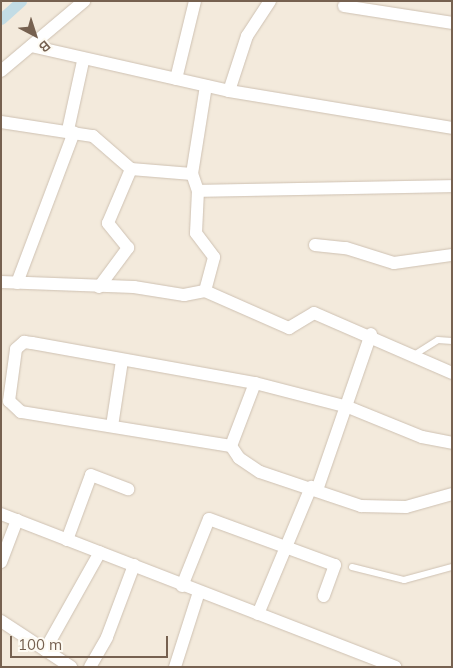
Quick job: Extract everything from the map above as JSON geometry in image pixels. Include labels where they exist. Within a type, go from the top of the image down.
[{"type":"street","points":[[1,71],[84,1]]},
{"type":"street","points":[[176,79],[195,1]]},
{"type":"street","points":[[229,92],[247,36],[270,1]]},
{"type":"street","points":[[344,6],[452,22]]},
{"type":"street","points":[[31,46],[83,61],[176,79],[229,92],[452,128]]},
{"type":"street","points":[[17,283],[71,131],[83,61]]},
{"type":"street","points":[[205,291],[214,257],[196,233],[198,191],[192,174],[206,86]]},
{"type":"street","points":[[1,122],[71,131],[96,137],[131,169],[192,174]]},
{"type":"street","points":[[99,287],[128,248],[108,223],[131,169]]},
{"type":"street","points":[[198,191],[452,186]]},
{"type":"street","points":[[315,245],[346,248],[394,263],[452,256]]},
{"type":"street","points":[[1,282],[99,287],[184,295],[205,291],[285,327],[293,327],[311,312],[370,334],[452,373]]},
{"type":"street","points":[[258,614],[283,546],[314,489],[348,407],[370,334]]},
{"type":"street","points":[[452,443],[422,437],[348,407],[255,383],[122,361],[24,342],[16,349],[11,370],[9,401],[16,410],[231,446],[239,458],[260,472],[377,509],[406,507],[452,494]]},
{"type":"street","points":[[112,426],[122,361]]},
{"type":"street","points":[[231,446],[255,383]]},
{"type":"street","points":[[67,540],[91,475],[128,489]]},
{"type":"street","points":[[1,514],[134,565],[182,586],[395,667]]},
{"type":"street","points":[[182,586],[209,519],[336,565],[324,596]]},
{"type":"street","points":[[1,562],[17,520]]},
{"type":"street","points":[[44,650],[100,552]]},
{"type":"street","points":[[90,667],[107,637],[134,565]]},
{"type":"street","points":[[176,667],[199,592]]},
{"type":"street","points":[[1,621],[72,667]]},
{"type":"lane","points":[[414,355],[438,340],[452,341]]},
{"type":"lane","points":[[352,567],[404,580],[452,567]]},
{"type":"shaded area","points":[[1,1],[452,1],[452,667],[1,667]]},
{"type":"waterway","points":[[1,19],[21,1]]}]
